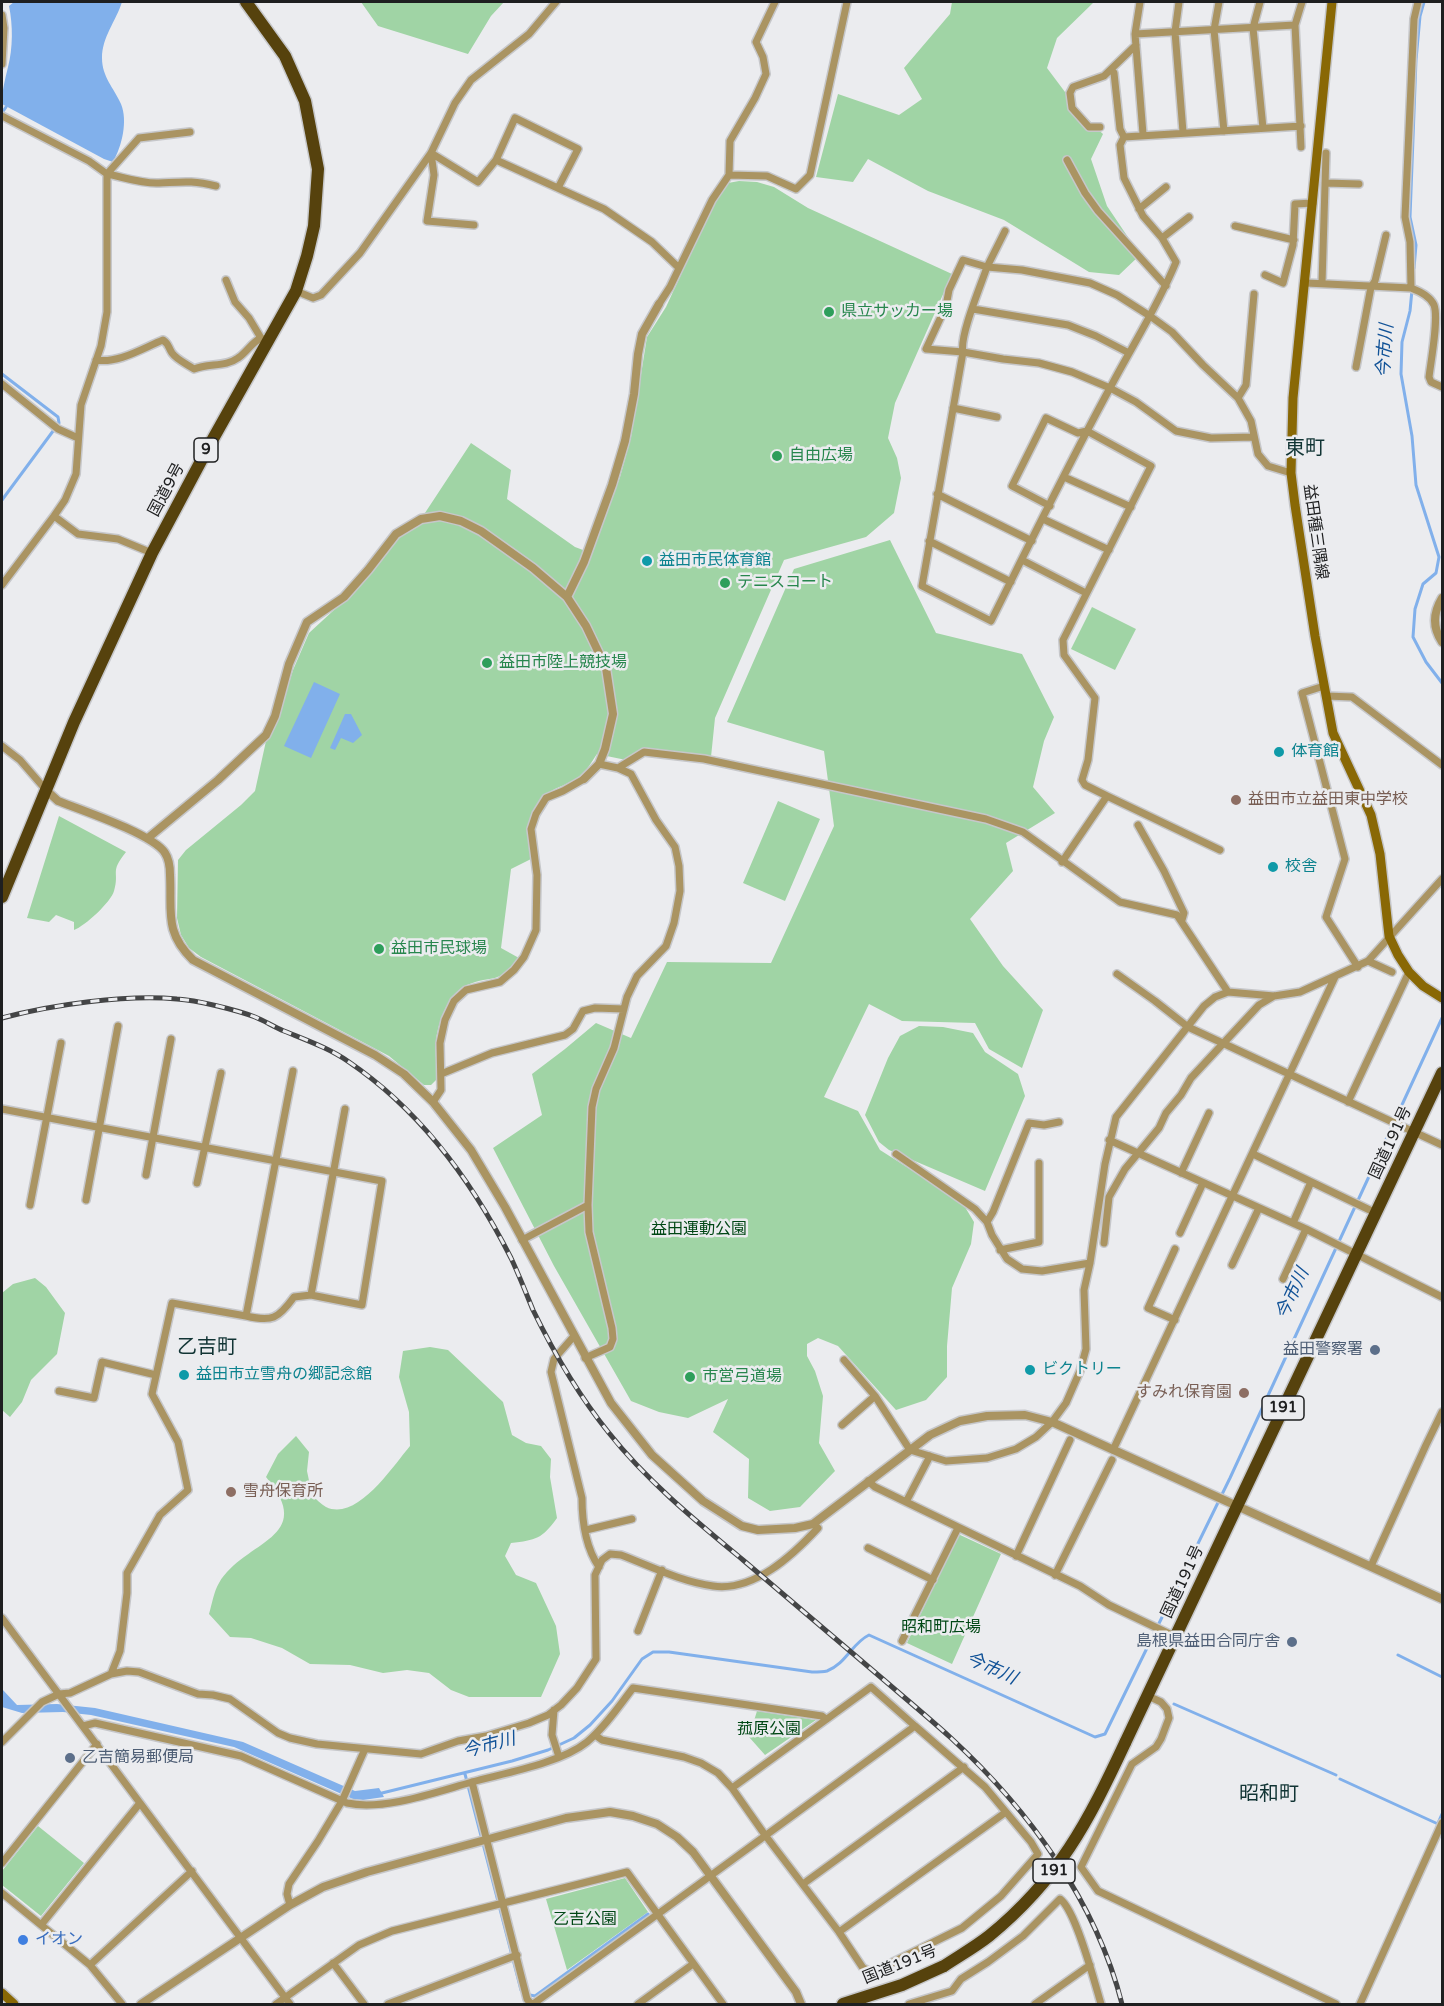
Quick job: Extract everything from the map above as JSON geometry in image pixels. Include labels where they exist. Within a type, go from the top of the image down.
[{"type":"highway","name":"国道9号","points":[[2,897],[74,722],[152,553],[264,340],[296,291],[314,226],[318,169],[305,101],[285,56],[246,2]]},
{"type":"highway","name":"国道191号","points":[[843,2004],[902,1985],[944,1966],[988,1937],[1025,1904],[1050,1876],[1075,1841],[1100,1797],[1443,1073]]},
{"type":"main road","name":"益田種三隅線","points":[[1332,2],[1293,398],[1292,473],[1296,515],[1333,733],[1371,815],[1380,854],[1389,936],[1398,956],[1409,972],[1423,986],[1443,998]]},
{"type":"main road","points":[[2,1993],[14,2004]]},
{"type":"street","points":[[296,291],[313,298],[321,295],[360,253],[431,153],[455,103],[471,80],[529,34],[556,2]]},
{"type":"street","points":[[567,597],[584,562],[612,485],[625,441],[642,334],[670,287],[712,200],[729,175],[730,141],[756,98],[766,74],[763,57],[756,42],[775,2]]},
{"type":"street","points":[[729,175],[767,177],[796,189],[810,175],[847,2]]},
{"type":"street","points":[[1140,2],[1135,34],[1143,134]]},
{"type":"street","points":[[1179,2],[1175,32],[1184,132]]},
{"type":"street","points":[[1219,2],[1214,30],[1224,131]]},
{"type":"street","points":[[1260,2],[1253,28],[1263,128]]},
{"type":"street","points":[[1302,2],[1295,25],[1302,147]]},
{"type":"street","points":[[1411,288],[1410,242],[1405,217],[1414,19],[1418,2]]},
{"type":"street","points":[[2,15],[4,28],[2,64]]},
{"type":"street","points":[[1135,34],[1295,25]]},
{"type":"street","points":[[1100,127],[1089,127],[1072,108],[1070,93],[1073,87],[1104,76],[1136,45]]},
{"type":"street","points":[[1114,74],[1120,129],[1124,137]]},
{"type":"street","points":[[2,116],[89,161],[107,174],[146,182],[195,181],[216,186]]},
{"type":"street","points":[[431,153],[478,183],[495,160],[515,118],[578,149],[558,188]]},
{"type":"street","points":[[1124,137],[1143,134],[1301,126]]},
{"type":"street","points":[[2,585],[65,500],[76,474],[81,405],[101,346],[107,312],[107,174],[139,138],[190,132]]},
{"type":"street","points":[[1005,231],[987,267],[965,332],[922,586],[991,621],[1087,431],[1166,286],[1176,262],[1162,238],[1139,209],[1124,178],[1120,145],[1124,137]]},
{"type":"street","points":[[431,153],[434,176],[427,221],[474,225]]},
{"type":"street","points":[[1322,284],[1326,153]]},
{"type":"street","points":[[495,160],[604,209],[651,242],[679,268]]},
{"type":"street","points":[[1067,160],[1098,211],[1166,286]]},
{"type":"street","points":[[1325,183],[1359,184]]},
{"type":"street","points":[[1139,209],[1166,188]]},
{"type":"street","points":[[1265,275],[1283,283],[1294,240],[1295,204],[1313,203]]},
{"type":"street","points":[[1162,238],[1189,217]]},
{"type":"street","points":[[1235,226],[1294,240]]},
{"type":"street","points":[[1356,367],[1371,287],[1375,281],[1386,235]]},
{"type":"street","points":[[1254,437],[1211,438],[1176,431],[1136,402],[1110,388],[1072,372],[1039,363],[926,349],[946,306],[949,290],[963,260],[987,267],[1022,270],[1090,283],[1150,316],[1172,332],[1238,398],[1251,421],[1258,454],[1268,466],[1292,473]]},
{"type":"street","points":[[96,360],[104,362],[163,340],[167,342],[172,353],[179,360],[194,369],[239,358],[254,342],[264,340],[235,302],[226,280]]},
{"type":"street","points":[[1306,283],[1411,288],[1423,293],[1433,302],[1436,314],[1431,382],[1443,387]]},
{"type":"street","points":[[1238,398],[1246,385],[1254,294]]},
{"type":"street","points":[[973,309],[1068,325],[1129,353]]},
{"type":"street","points":[[2,384],[55,427],[78,438]]},
{"type":"street","points":[[953,408],[996,417]]},
{"type":"street","points":[[1050,506],[1012,486],[1046,418],[1078,433],[1087,431],[1151,466],[1063,640],[1064,655],[1095,698],[1088,760],[1082,780],[1085,785],[1220,850]]},
{"type":"street","points":[[1064,477],[1131,507]]},
{"type":"street","points":[[937,494],[1032,541]]},
{"type":"street","points":[[54,516],[78,534],[118,539],[152,553]]},
{"type":"street","points":[[148,838],[218,780],[266,735],[275,716],[289,664],[308,621],[344,597],[396,534],[408,526],[421,519],[440,516],[461,521],[481,531],[533,568],[567,597],[586,626],[606,668],[612,693],[613,714],[610,734],[599,764],[584,779],[546,798],[536,814],[531,829],[537,875],[536,930],[524,957],[514,970],[500,982],[466,990],[454,1001],[445,1020],[440,1043],[441,1090],[433,1102]]},
{"type":"street","points":[[1043,519],[1109,550]]},
{"type":"street","points":[[929,541],[1011,582]]},
{"type":"street","points":[[1022,560],[1086,593]]},
{"type":"street","points":[[1443,598],[1436,609],[1434,623],[1443,642]]},
{"type":"street","points":[[1358,967],[1326,917],[1345,859],[1302,693],[1325,691],[1352,697],[1443,765]]},
{"type":"street","points":[[2,746],[20,760],[58,801],[148,838],[165,852],[170,866],[171,926],[175,939],[194,960],[375,1055],[404,1074],[433,1102],[471,1150],[611,1403],[652,1455],[703,1501],[742,1526],[758,1530],[795,1528],[813,1524],[930,1435],[960,1422],[987,1416],[1025,1415],[1052,1422],[1112,1455],[1237,1504],[1443,1599]]},
{"type":"street","points":[[618,768],[644,752],[694,758],[928,805],[986,819],[1023,832],[1120,902],[1177,915],[1228,992]]},
{"type":"street","points":[[585,1358],[610,1347],[612,1340],[612,1328],[589,1232],[592,1107],[596,1089],[614,1048],[624,1009],[637,976],[666,946],[674,923],[680,891],[679,866],[675,847],[656,820],[631,774],[618,768],[599,764]]},
{"type":"street","points":[[1062,862],[1107,796]]},
{"type":"street","points":[[1138,825],[1184,913],[1182,920]]},
{"type":"street","points":[[844,1360],[875,1396],[910,1449],[946,1461],[987,1458],[1016,1449],[1036,1437],[1052,1422],[1066,1403],[1075,1385],[1086,1349],[1084,1290],[1109,1140],[1116,1117],[1203,1006],[1215,997],[1228,992],[1274,996],[1299,992],[1368,962],[1389,936],[1443,879]]},
{"type":"street","points":[[1368,962],[1392,972]]},
{"type":"street","points":[[1348,1102],[1409,972]]},
{"type":"street","points":[[1117,974],[1188,1027],[1443,1145]]},
{"type":"street","points":[[1055,1575],[1335,977]]},
{"type":"street","points":[[1104,1243],[1109,1197],[1125,1169],[1159,1128],[1166,1113],[1191,1078],[1258,1005],[1274,996]]},
{"type":"street","points":[[441,1074],[492,1053],[565,1035],[573,1029],[583,1011],[595,1008],[624,1009]]},
{"type":"street","points":[[86,1200],[118,1026]]},
{"type":"street","points":[[146,1175],[171,1039]]},
{"type":"street","points":[[30,1205],[61,1043]]},
{"type":"street","points":[[246,1316],[293,1071]]},
{"type":"street","points":[[197,1183],[221,1073]]},
{"type":"street","points":[[2,1109],[382,1181],[362,1305],[310,1295],[294,1298],[284,1311],[264,1320],[172,1303],[152,1394],[178,1442],[188,1490],[160,1515],[127,1573],[120,1651],[111,1674]]},
{"type":"street","points":[[310,1295],[345,1109]]},
{"type":"street","points":[[1181,1173],[1209,1113]]},
{"type":"street","points":[[987,1222],[1029,1123],[1044,1125],[1059,1122]]},
{"type":"street","points":[[1109,1140],[1306,1229],[1443,1297]]},
{"type":"street","points":[[896,1154],[975,1209],[987,1222],[1007,1260],[1022,1269],[1042,1271],[1090,1263]]},
{"type":"street","points":[[1253,1154],[1376,1213]]},
{"type":"street","points":[[1000,1250],[1039,1242],[1039,1163]]},
{"type":"street","points":[[1293,1223],[1311,1182]]},
{"type":"street","points":[[1180,1233],[1203,1183]]},
{"type":"street","points":[[522,1240],[588,1205]]},
{"type":"street","points":[[1232,1265],[1259,1208]]},
{"type":"street","points":[[1283,1279],[1306,1229]]},
{"type":"street","points":[[1175,1249],[1148,1308],[1175,1320]]},
{"type":"street","points":[[574,1336],[554,1359],[551,1372],[582,1498],[582,1515],[593,1558],[599,1566]]},
{"type":"street","points":[[59,1391],[94,1398],[102,1362],[156,1375]]},
{"type":"street","points":[[842,1425],[875,1396]]},
{"type":"street","points":[[1371,1566],[1426,1444],[1443,1412]]},
{"type":"street","points":[[1016,1556],[1070,1440]]},
{"type":"street","points":[[906,1502],[930,1456]]},
{"type":"street","points":[[868,1481],[875,1487],[1080,1587],[1109,1605],[1176,1637]]},
{"type":"street","points":[[586,1530],[632,1519]]},
{"type":"street","points":[[2,1742],[42,1702],[59,1694],[70,1693],[111,1674],[127,1671],[139,1672],[198,1694],[230,1699],[278,1733],[290,1738],[365,1749],[421,1754],[458,1741],[486,1736],[529,1722],[554,1710],[577,1688],[596,1659],[594,1583],[602,1560],[609,1554],[621,1555],[712,1586],[725,1587],[744,1583],[779,1563],[802,1545],[818,1528],[813,1524]]},
{"type":"street","points":[[902,1641],[958,1528]]},
{"type":"street","points":[[868,1548],[933,1580]]},
{"type":"street","points":[[638,1631],[662,1570]]},
{"type":"street","points":[[2,1618],[288,2001]]},
{"type":"street","points":[[595,1735],[602,1740],[684,1757],[701,1763],[718,1773],[732,1788],[863,1968],[870,1971],[881,1968],[962,1928],[1001,1896],[1038,1854],[1031,1842],[985,1787],[871,1687],[732,1788]]},
{"type":"street","points":[[80,1722],[95,1723],[241,1756],[357,1805],[392,1802],[472,1782],[576,1750],[595,1735],[633,1688],[822,1716],[826,1719]]},
{"type":"street","points":[[1148,1696],[1161,1702],[1167,1709],[1169,1718],[1161,1739],[1156,1747],[1132,1764],[1081,1867],[1098,1891],[1336,2004]]},
{"type":"street","points":[[554,1710],[553,1738],[559,1755]]},
{"type":"street","points":[[472,1782],[527,1999],[532,2004],[915,1726]]},
{"type":"street","points":[[2,1863],[97,1744]]},
{"type":"street","points":[[290,1905],[287,1894],[289,1884],[318,1841],[350,1786],[365,1749]]},
{"type":"street","points":[[803,1884],[964,1767]]},
{"type":"street","points":[[41,1925],[140,1803]]},
{"type":"street","points":[[141,2004],[290,1905],[323,1887],[367,1872],[487,1840],[591,1814],[610,1812],[633,1815],[657,1824],[677,1837],[693,1852],[796,1992],[801,2004]]},
{"type":"street","points":[[839,1932],[1006,1812]]},
{"type":"street","points":[[1360,2004],[1443,1823]]},
{"type":"street","points":[[90,1965],[192,1871]]},
{"type":"street","points":[[276,2004],[288,2001],[333,1963],[359,1945],[392,1931],[627,1872],[723,2004]]},
{"type":"street","points":[[2,1893],[90,1965],[122,2004]]},
{"type":"street","points":[[909,2004],[952,1991],[961,1979],[1023,1936],[1060,1899],[1066,1903],[1090,1965],[1101,2004]]},
{"type":"street","points":[[388,2004],[517,1955]]},
{"type":"street","points":[[333,1963],[364,2004]]},
{"type":"street","points":[[638,2004],[693,1964]]},
{"type":"street","points":[[1037,2004],[1090,1965]]},
{"type":"green space","points":[[361,2],[504,2],[491,16],[468,54],[378,26]]},
{"type":"green space","points":[[952,2],[1094,2],[1057,38],[1047,68],[1083,116],[1103,134],[1091,159],[1107,206],[1140,255],[1119,275],[1089,272],[1004,220],[928,191],[868,159],[853,182],[816,177],[838,94],[899,115],[922,99],[904,68],[950,14]]},
{"type":"green space","points":[[757,182],[774,187],[808,208],[952,274],[895,403],[888,438],[897,458],[901,478],[894,513],[866,537],[784,560],[715,718],[711,757],[645,748],[626,760],[597,754],[580,776],[547,794],[540,801],[531,816],[529,841],[531,859],[511,869],[501,948],[519,958],[500,976],[467,985],[449,1001],[437,1034],[437,1079],[431,1085],[424,1085],[389,1056],[201,957],[189,948],[181,935],[177,918],[178,860],[186,850],[255,791],[266,741],[279,714],[293,670],[309,633],[347,598],[396,534],[421,519],[471,443],[511,470],[507,499],[575,547],[591,553],[620,477],[631,437],[647,337],[666,307],[715,201],[728,183]]},
{"type":"green space","name":"益田運動公園","points":[[890,540],[936,633],[1022,654],[1054,717],[1044,741],[1033,787],[1055,813],[1006,843],[1013,871],[970,919],[1003,966],[1043,1010],[1022,1068],[989,1049],[975,1023],[902,1021],[869,1004],[824,1097],[858,1111],[880,1150],[962,1202],[974,1222],[971,1244],[952,1288],[947,1377],[926,1400],[896,1410],[838,1346],[818,1338],[807,1344],[807,1356],[815,1371],[823,1396],[819,1443],[835,1471],[800,1507],[770,1511],[748,1498],[749,1459],[713,1432],[728,1399],[688,1418],[659,1412],[631,1401],[554,1266],[493,1148],[542,1115],[532,1074],[596,1023],[631,1038],[667,962],[771,963],[834,826],[824,751],[727,722],[794,569]]},
{"type":"green space","points":[[1092,607],[1136,629],[1115,670],[1071,649]]},
{"type":"green space","points":[[778,801],[820,819],[785,901],[743,883]]},
{"type":"green space","points":[[59,816],[126,852],[116,868],[116,884],[112,896],[97,913],[74,930],[74,922],[56,915],[49,922],[27,918]]},
{"type":"green space","points":[[919,1026],[943,1027],[973,1033],[985,1052],[1018,1074],[1025,1096],[985,1191],[889,1150],[879,1142],[865,1115],[888,1058],[900,1036]]},
{"type":"green space","points":[[35,1278],[46,1287],[65,1313],[57,1354],[31,1380],[22,1402],[10,1417],[2,1410],[2,1293],[13,1284]]},
{"type":"green space","points":[[430,1347],[448,1350],[503,1402],[512,1435],[526,1443],[541,1446],[551,1459],[550,1477],[557,1518],[538,1537],[511,1543],[505,1556],[516,1575],[536,1583],[556,1626],[560,1654],[541,1697],[469,1697],[451,1690],[429,1673],[407,1670],[383,1673],[350,1665],[310,1664],[282,1648],[251,1638],[230,1637],[209,1614],[217,1586],[230,1569],[271,1537],[281,1526],[284,1514],[280,1498],[266,1477],[278,1454],[296,1436],[309,1452],[307,1471],[312,1495],[315,1498],[326,1507],[338,1510],[350,1507],[362,1500],[384,1478],[410,1446],[409,1412],[399,1377],[403,1351]]},
{"type":"green space","name":"昭和町広場","points":[[958,1534],[1001,1554],[952,1664],[907,1643]]},
{"type":"green space","name":"菰原公園","points":[[757,1711],[816,1720],[765,1755],[749,1737]]},
{"type":"green space","points":[[38,1826],[84,1863],[41,1916],[2,1885],[2,1871]]},
{"type":"green space","name":"乙吉公園","points":[[625,1878],[648,1912],[567,1970],[546,1899]]},
{"type":"water","points":[[14,2],[122,2],[107,36],[102,58],[104,71],[121,104],[124,118],[119,149],[113,162],[2,104],[12,44],[9,6]]},
{"type":"water","points":[[314,682],[340,694],[311,758],[284,746]]},
{"type":"water","points":[[345,714],[351,714],[362,735],[353,743],[341,738],[335,750],[330,748]]},
{"type":"water","points":[[2,1689],[17,1705],[57,1704],[95,1708],[243,1742],[355,1791],[379,1788],[384,1797],[353,1799],[234,1747],[91,1715],[63,1712],[22,1713],[2,1707]]},
{"type":"waterway","name":"今市川","points":[[1414,268],[1416,245],[1410,217],[1416,60],[1420,16],[1424,2]]},
{"type":"waterway","points":[[2,113],[6,107]]},
{"type":"waterway","name":"今市川","points":[[1412,290],[1410,311],[1402,342],[1401,374],[1412,436],[1416,485],[1439,557],[1436,573],[1423,584],[1415,609],[1413,637],[1426,662],[1442,683]]},
{"type":"waterway","points":[[2,374],[58,417],[59,423],[2,500]]},
{"type":"waterway","name":"今市川","points":[[378,1794],[512,1761],[548,1750],[574,1738],[590,1725],[612,1701],[642,1659],[653,1652],[669,1652],[822,1672],[834,1668],[869,1635],[1095,1737],[1105,1734],[1230,1478],[1442,1018]]},
{"type":"waterway","points":[[1398,1655],[1442,1677]]},
{"type":"waterway","points":[[1174,1704],[1336,1775]]},
{"type":"waterway","points":[[465,1774],[521,1990]]},
{"type":"waterway","points":[[1340,1779],[1438,1824]]},
{"type":"waterway","points":[[1438,1823],[1442,1814]]},
{"type":"waterway","points":[[530,1995],[535,1996],[648,1914]]},
{"type":"railway","points":[[2,1018],[65,1005],[112,999],[157,998],[205,1003],[255,1017],[334,1053],[375,1081],[399,1102],[422,1125],[462,1175],[496,1229],[558,1358],[587,1404],[609,1433],[639,1468],[673,1500],[943,1731],[1007,1795],[1056,1859],[1077,1893],[1095,1929],[1122,2004]]},
{"type":"place","name":"県立サッカー場","points":[[829,312]]},
{"type":"place","name":"自由広場","points":[[777,456]]},
{"type":"place","name":"益田市民体育館","points":[[647,561]]},
{"type":"place","name":"テニスコート","points":[[725,583]]},
{"type":"place","name":"益田市陸上競技場","points":[[487,663]]},
{"type":"place","name":"体育館","points":[[1279,752]]},
{"type":"place","name":"益田市立益田東中学校","points":[[1236,800]]},
{"type":"place","name":"校舎","points":[[1273,867]]},
{"type":"place","name":"益田市民球場","points":[[379,949]]},
{"type":"place","name":"益田警察署","points":[[1375,1350]]},
{"type":"place","name":"ビクトリー","points":[[1030,1370]]},
{"type":"place","name":"益田市立雪舟の郷記念館","points":[[184,1375]]},
{"type":"place","name":"市営弓道場","points":[[690,1377]]},
{"type":"place","name":"すみれ保育園","points":[[1244,1393]]},
{"type":"place","name":"雪舟保育所","points":[[231,1492]]},
{"type":"place","name":"島根県益田合同庁舎","points":[[1292,1642]]},
{"type":"place","name":"乙吉簡易郵便局","points":[[70,1758]]},
{"type":"place","name":"イオン","points":[[23,1940]]},
{"type":"district","name":"東町","points":[[1305,449]]},
{"type":"district","name":"乙吉町","points":[[207,1348]]},
{"type":"district","name":"昭和町","points":[[1269,1795]]}]
